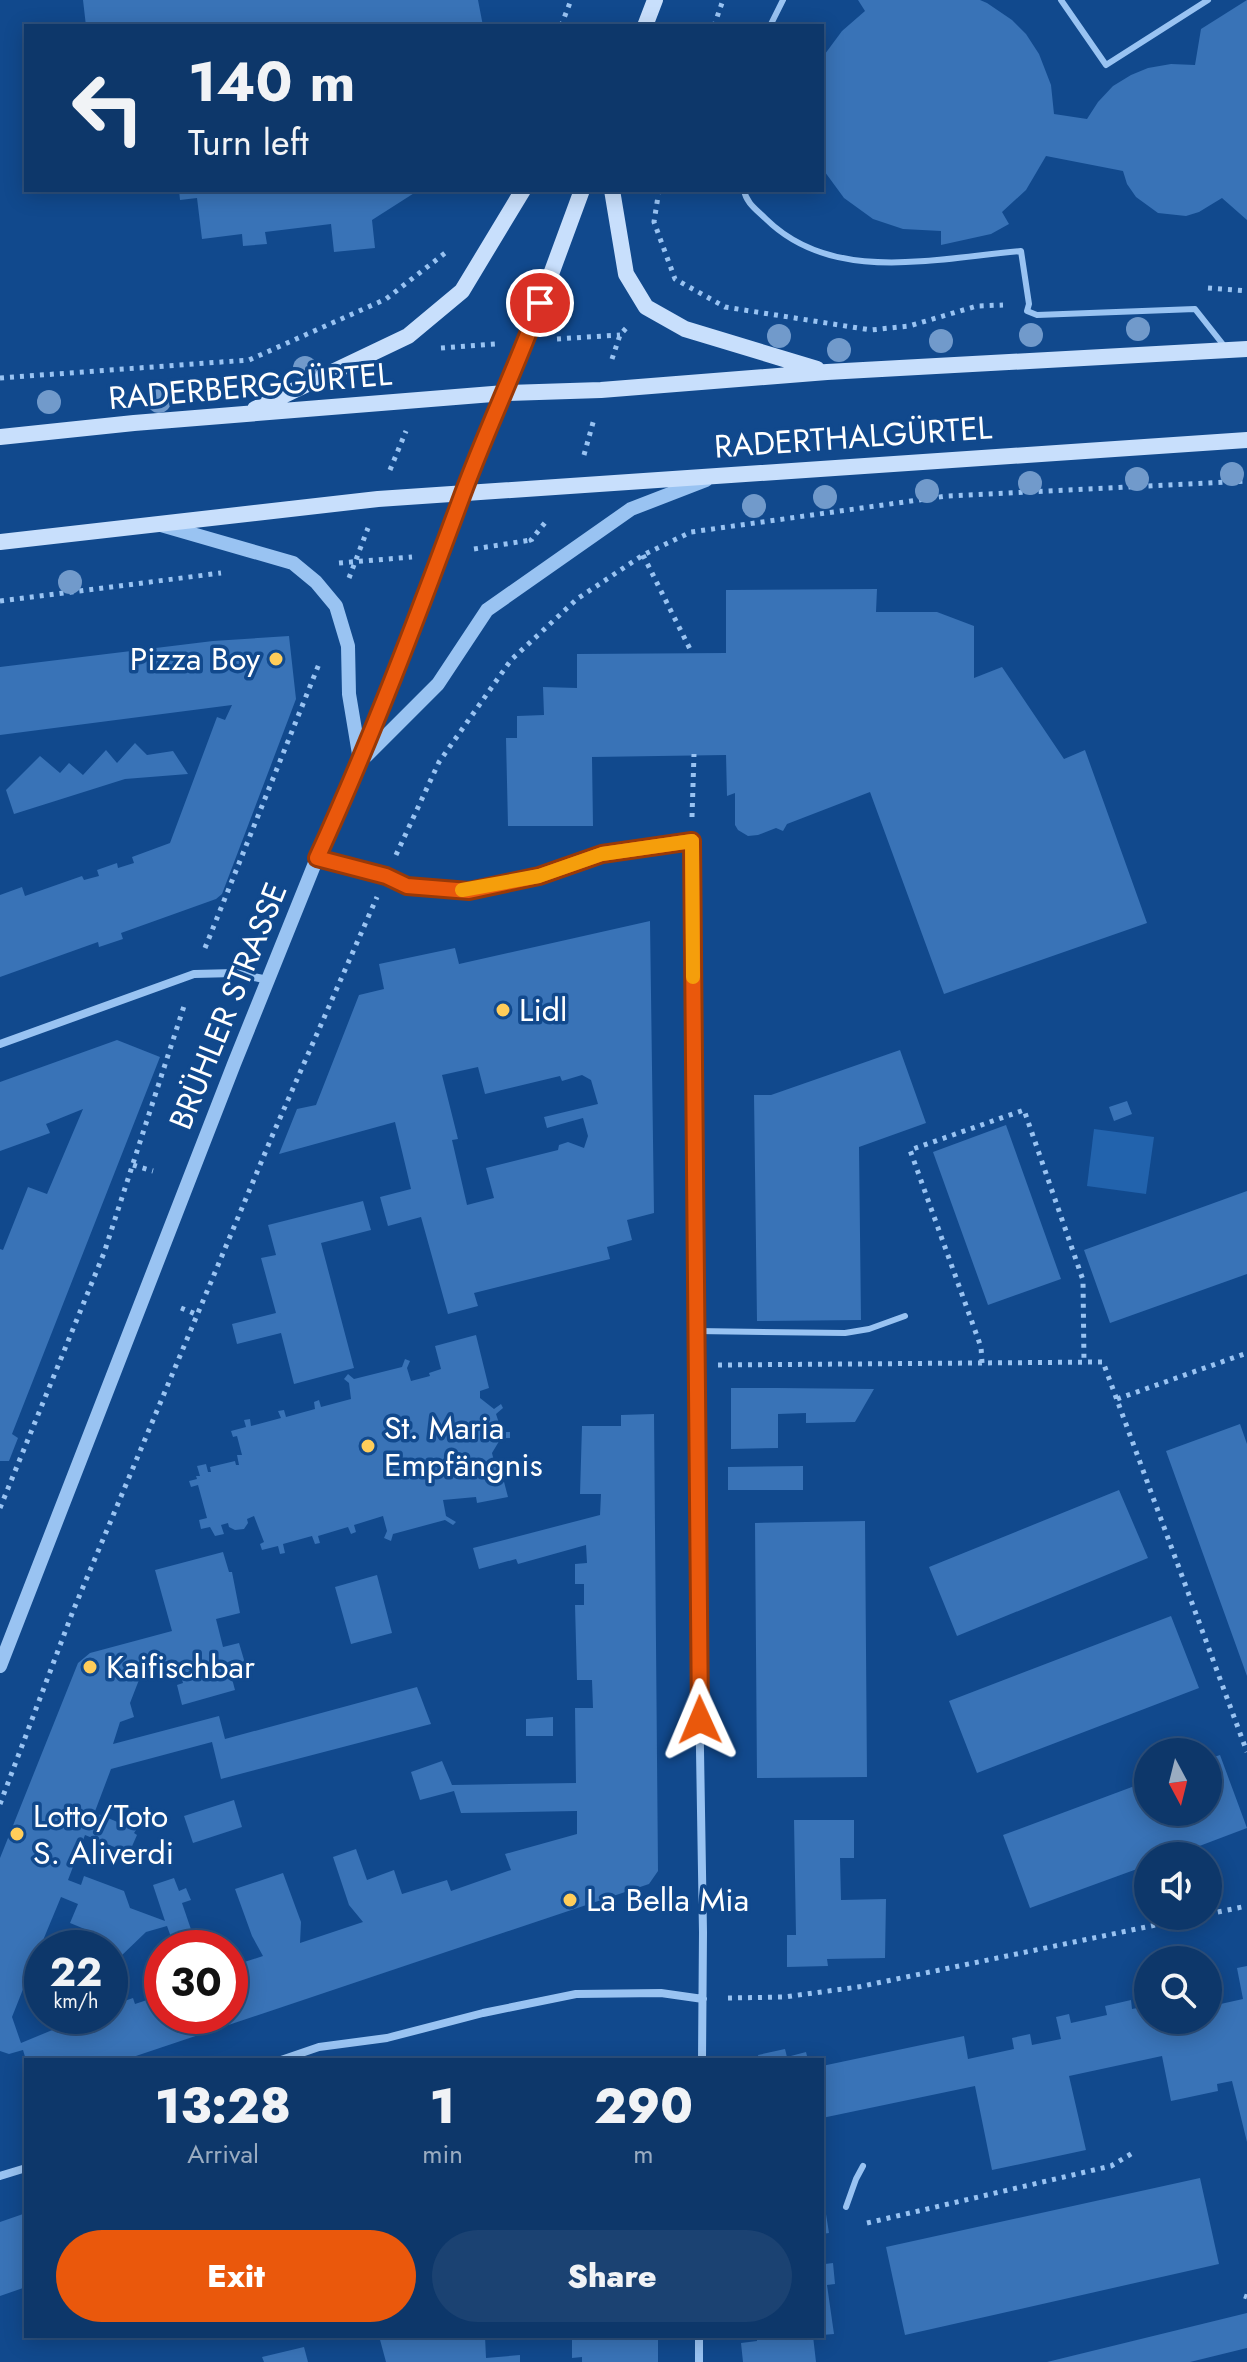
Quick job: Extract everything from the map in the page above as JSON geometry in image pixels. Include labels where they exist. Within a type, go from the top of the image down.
[{"type":"main road","points":[[646,24],[655,0]]},
{"type":"main road","points":[[245,414],[408,336],[462,291],[522,192]]},
{"type":"main road","name":"BRÜHLER STRASSE","points":[[463,494],[581,192]]},
{"type":"main road","points":[[612,192],[626,274],[646,307],[685,329],[827,372]]},
{"type":"main road","name":"RADERTHALGÜRTEL","points":[[505,393],[601,390],[827,372],[1247,349]]},
{"type":"main road","name":"RADERBERGGÜRTEL","points":[[0,437],[505,393]]},
{"type":"main road","name":"RADERTHALGÜRTEL","points":[[463,494],[723,473],[1247,440]]},
{"type":"main road","points":[[0,542],[378,499],[463,494]]},
{"type":"street","points":[[360,762],[438,684],[487,610],[631,509],[723,473]]},
{"type":"street","name":"BRÜHLER STRASSE","points":[[0,1666],[234,1064],[317,858],[360,762],[463,494]]},
{"type":"street","points":[[156,524],[293,563],[316,582],[336,606],[348,646],[349,694],[360,762]]},
{"type":"street","points":[[692,841],[702,2058]]},
{"type":"street","points":[[0,1044],[194,974],[235,973],[269,980]]},
{"type":"street","points":[[287,2058],[319,2047],[387,2038],[483,2013],[576,1994],[661,1993],[703,1999]]},
{"type":"street","points":[[0,2176],[24,2169]]},
{"type":"street","points":[[699,2338],[699,2362]]},
{"type":"lane","points":[[771,24],[783,0]]},
{"type":"lane","points":[[1061,0],[1106,65],[1208,0]]},
{"type":"lane","points":[[744,192],[746,199],[780,232],[819,253],[877,264],[1021,251],[1029,304],[1027,311],[1037,315],[1195,309],[1228,350]]},
{"type":"lane","points":[[317,858],[386,876],[407,886],[469,891],[539,876],[602,854],[692,841]]},
{"type":"lane","points":[[697,1331],[845,1333],[869,1329],[905,1316]]},
{"type":"lane","points":[[846,2207],[863,2166]]},
{"type":"path","points":[[562,24],[571,0]]},
{"type":"path","points":[[715,24],[723,0]]},
{"type":"path","points":[[659,192],[654,222],[675,279],[725,307],[871,330],[909,326],[977,306],[1029,304]]},
{"type":"path","points":[[0,378],[249,360],[386,299],[446,254],[455,242]]},
{"type":"path","points":[[577,599],[531,540],[576,484],[601,390],[620,335],[675,279]]},
{"type":"path","points":[[1201,287],[1247,291]]},
{"type":"path","points":[[0,1804],[73,1611],[273,1134],[386,876],[439,762],[511,660],[577,599],[643,555],[691,532],[947,496],[1247,481]]},
{"type":"path","points":[[643,555],[692,653]]},
{"type":"path","points":[[0,1508],[104,1253],[194,974],[321,659]]},
{"type":"path","points":[[692,841],[694,754]]},
{"type":"path","points":[[982,1363],[981,1347],[910,1150],[1024,1110],[1083,1280],[1084,1363]]},
{"type":"path","points":[[133,1165],[153,1171]]},
{"type":"path","points":[[181,1308],[199,1315]]},
{"type":"path","points":[[1117,1399],[1247,1353]]},
{"type":"path","points":[[697,1365],[1103,1362],[1247,1752]]},
{"type":"path","points":[[1222,1911],[1247,1906]]},
{"type":"path","points":[[703,1999],[784,1997],[858,1987],[1134,1930]]},
{"type":"path","points":[[862,2224],[1111,2166],[1136,2151]]},
{"type":"shaded area","points":[[1094,1129],[1154,1137],[1146,1194],[1087,1186]]},
{"type":"building","points":[[83,0],[478,0],[483,24],[86,24]]},
{"type":"building","points":[[858,0],[980,0],[987,3],[1012,20],[1039,54],[1051,85],[1054,114],[1087,119],[1113,86],[1131,75],[1171,64],[1195,65],[1201,29],[1247,0],[1247,220],[1222,198],[1186,216],[1158,213],[1136,197],[1123,171],[1046,156],[1026,190],[1002,212],[1009,224],[991,234],[941,245],[941,231],[903,229],[873,219],[844,198],[824,171],[824,55],[842,31],[865,11]]},
{"type":"building","points":[[179,192],[416,192],[372,220],[375,248],[334,252],[331,224],[265,232],[267,244],[243,246],[242,234],[202,239],[197,198],[180,200]]},
{"type":"building","points":[[877,589],[876,612],[937,612],[974,626],[974,678],[1002,667],[1064,759],[1085,750],[1147,923],[944,994],[870,792],[787,824],[783,831],[776,828],[748,836],[735,825],[735,793],[727,796],[726,755],[592,757],[593,826],[508,826],[506,738],[517,738],[517,716],[544,715],[543,687],[577,688],[577,654],[726,653],[726,590]]},
{"type":"building","points":[[289,636],[296,699],[222,894],[216,899],[121,933],[123,939],[99,947],[98,942],[0,977],[0,895],[22,887],[25,896],[82,876],[84,880],[99,876],[97,870],[117,863],[118,868],[134,863],[132,857],[170,843],[217,717],[225,720],[232,705],[0,735],[0,667],[213,641]]},
{"type":"building","points":[[135,743],[147,755],[173,751],[188,774],[125,779],[14,814],[6,790],[40,756],[60,773],[69,763],[83,775],[106,750],[117,763]]},
{"type":"building","points":[[650,921],[654,1213],[627,1220],[632,1240],[607,1247],[610,1259],[474,1293],[478,1306],[448,1314],[421,1217],[388,1226],[380,1197],[411,1189],[395,1122],[279,1154],[297,1109],[316,1105],[359,995],[384,989],[379,964],[455,948],[459,964]],"holes":[[[478,1067],[485,1094],[560,1076],[562,1081],[582,1075],[591,1080],[598,1104],[544,1117],[547,1128],[583,1118],[588,1136],[584,1148],[568,1142],[559,1145],[558,1150],[486,1168],[494,1198],[467,1205],[452,1140],[458,1139],[442,1075]]]},
{"type":"building","points":[[117,1040],[160,1057],[12,1434],[18,1438],[9,1461],[0,1461],[0,1249],[3,1250],[28,1187],[47,1194],[83,1109],[46,1124],[50,1133],[0,1151],[0,1082]]},
{"type":"building","points":[[900,1050],[926,1123],[859,1147],[861,1320],[757,1321],[754,1095],[771,1095]]},
{"type":"building","points":[[1127,1101],[1132,1114],[1114,1121],[1109,1107]]},
{"type":"building","points":[[1006,1125],[1061,1279],[988,1305],[933,1152]]},
{"type":"building","points":[[1247,1191],[1247,1274],[1110,1323],[1084,1250]]},
{"type":"building","points":[[363,1201],[371,1230],[321,1243],[354,1368],[294,1384],[281,1333],[237,1344],[232,1324],[276,1313],[261,1258],[276,1255],[268,1225]]},
{"type":"building","name":"St. Maria Empfängnis","points":[[476,1335],[489,1388],[480,1391],[480,1398],[494,1409],[501,1404],[503,1408],[496,1414],[502,1432],[510,1432],[510,1438],[501,1438],[492,1453],[494,1461],[498,1459],[508,1497],[477,1503],[476,1497],[443,1500],[446,1516],[456,1522],[453,1525],[445,1520],[393,1534],[391,1541],[384,1538],[387,1531],[383,1516],[354,1525],[356,1532],[351,1534],[348,1527],[318,1536],[320,1543],[315,1544],[312,1536],[283,1544],[285,1553],[280,1554],[278,1546],[262,1550],[260,1544],[264,1542],[254,1516],[247,1519],[244,1529],[235,1530],[228,1523],[221,1525],[224,1534],[215,1536],[210,1527],[201,1529],[199,1520],[207,1518],[198,1485],[191,1487],[189,1481],[200,1476],[197,1466],[206,1464],[208,1472],[211,1472],[210,1467],[235,1461],[239,1465],[237,1455],[242,1455],[237,1436],[233,1437],[231,1431],[246,1427],[244,1420],[250,1419],[251,1426],[281,1418],[278,1411],[284,1410],[286,1417],[315,1409],[314,1402],[319,1400],[321,1407],[351,1399],[349,1383],[344,1379],[348,1374],[354,1379],[402,1367],[405,1359],[410,1361],[407,1368],[411,1381],[430,1376],[429,1373],[441,1369],[435,1346]]},
{"type":"building","points":[[731,1388],[874,1389],[855,1422],[806,1423],[806,1413],[778,1414],[778,1448],[731,1449]]},
{"type":"building","points":[[654,1414],[658,1871],[649,1884],[248,2018],[248,1961],[263,1956],[252,1936],[235,1889],[283,1873],[301,1922],[300,1943],[363,1922],[349,1905],[333,1857],[356,1849],[367,1880],[394,1870],[402,1894],[447,1880],[451,1891],[511,1870],[505,1854],[577,1834],[577,1811],[461,1813],[454,1791],[420,1800],[411,1772],[442,1761],[452,1785],[576,1783],[575,1708],[593,1708],[592,1680],[577,1680],[575,1605],[584,1605],[584,1584],[575,1584],[575,1564],[587,1563],[586,1545],[518,1564],[516,1559],[479,1569],[473,1548],[600,1515],[601,1494],[580,1494],[582,1426],[621,1426],[621,1415]]},
{"type":"building","points":[[1240,1424],[1247,1444],[1247,1676],[1166,1451]]},
{"type":"building","points":[[803,1466],[803,1490],[728,1490],[728,1467]]},
{"type":"building","points":[[1119,1490],[1148,1558],[957,1636],[929,1567]]},
{"type":"building","points":[[865,1521],[867,1777],[757,1778],[755,1523]]},
{"type":"building","points":[[223,1552],[229,1572],[232,1572],[240,1613],[216,1619],[223,1647],[239,1643],[247,1670],[231,1675],[235,1690],[182,1705],[177,1685],[183,1683],[176,1660],[144,1667],[130,1703],[134,1717],[120,1722],[113,1744],[219,1716],[225,1739],[417,1687],[431,1724],[221,1779],[212,1742],[111,1769],[94,1814],[136,1830],[134,1833],[137,1835],[129,1853],[85,1835],[68,1880],[81,1885],[84,1876],[124,1891],[130,1908],[165,1921],[153,1885],[174,1878],[179,1891],[186,1888],[191,1900],[182,1903],[191,1930],[168,1930],[167,1926],[144,1930],[144,1934],[128,1949],[128,1930],[87,1930],[70,1923],[78,1904],[61,1897],[47,1930],[24,1930],[24,1987],[12,2017],[21,2043],[43,2034],[128,2034],[128,2000],[133,1998],[135,2004],[144,2001],[144,2034],[202,2034],[130,2058],[25,2058],[23,2050],[9,2054],[0,2051],[0,1858],[78,1663],[90,1653],[172,1631],[155,1570]]},
{"type":"building","points":[[377,1575],[392,1633],[351,1644],[335,1587]]},
{"type":"building","points":[[1171,1616],[1199,1688],[977,1773],[949,1701]]},
{"type":"building","points":[[553,1717],[553,1736],[526,1736],[526,1719]]},
{"type":"building","points":[[1222,1760],[1247,1828],[1210,1842],[1134,1842],[1134,1870],[1030,1908],[1003,1835],[1134,1786],[1134,1826],[1222,1826]]},
{"type":"building","points":[[234,1800],[242,1827],[193,1843],[184,1816]]},
{"type":"building","points":[[794,1820],[854,1820],[854,1858],[840,1858],[841,1900],[886,1899],[885,1958],[827,1959],[828,1966],[787,1967],[787,1935],[796,1935]]},
{"type":"building","points":[[1247,1966],[1247,2142],[1232,2081],[1217,2084],[1218,2091],[1171,2101],[1162,2056],[1069,2076],[1086,2150],[992,2170],[975,2086],[824,2118],[824,2066],[964,2036],[968,2059],[1014,2049],[1012,2038],[1030,2034],[1032,2045],[1061,2039],[1056,2017],[1069,2014],[1071,2023],[1107,2015],[1105,2006],[1131,2000],[1134,2034],[1222,2034],[1222,2004],[1243,1999],[1237,1968]]},
{"type":"building","points":[[785,2049],[787,2057],[806,2052],[808,2058],[759,2058],[758,2055]]},
{"type":"building","points":[[1200,2178],[1219,2264],[905,2335],[886,2247]]},
{"type":"building","points":[[824,2202],[829,2233],[824,2234]]},
{"type":"building","points":[[24,2214],[24,2288],[0,2296],[0,2222]]},
{"type":"building","points":[[824,2258],[825,2264],[833,2263],[835,2284],[827,2285],[834,2334],[824,2335]]},
{"type":"building","points":[[1247,2313],[1247,2348],[1190,2362],[1047,2362]]},
{"type":"building","points":[[380,2338],[485,2338],[486,2358],[520,2355],[520,2362],[386,2362]]},
{"type":"building","points":[[572,2338],[658,2338],[658,2362],[582,2362],[582,2357],[572,2358]]},
{"type":"building","points":[[757,2338],[813,2338],[816,2362],[743,2362],[741,2343],[757,2341]]},
{"type":"building","points":[[304,2347],[308,2362],[264,2362],[262,2357]]},
{"type":"slow traffic","points":[[462,890],[539,876],[602,854],[692,841],[693,977]]},
{"type":"place","name":"Pizza Boy","points":[[276,659]]},
{"type":"place","name":"Lidl","points":[[503,1010]]},
{"type":"place","name":"St. Maria Empfängnis","points":[[368,1446]]},
{"type":"place","name":"Kaifischbar","points":[[90,1667]]},
{"type":"place","name":"Lotto/Toto S. Aliverdi","points":[[17,1834]]},
{"type":"place","name":"La Bella Mia","points":[[570,1900]]},
{"type":"route","points":[[540,303],[360,762],[317,858],[386,876],[407,886],[469,891],[539,876],[602,854],[692,841],[700,1720]]}]
